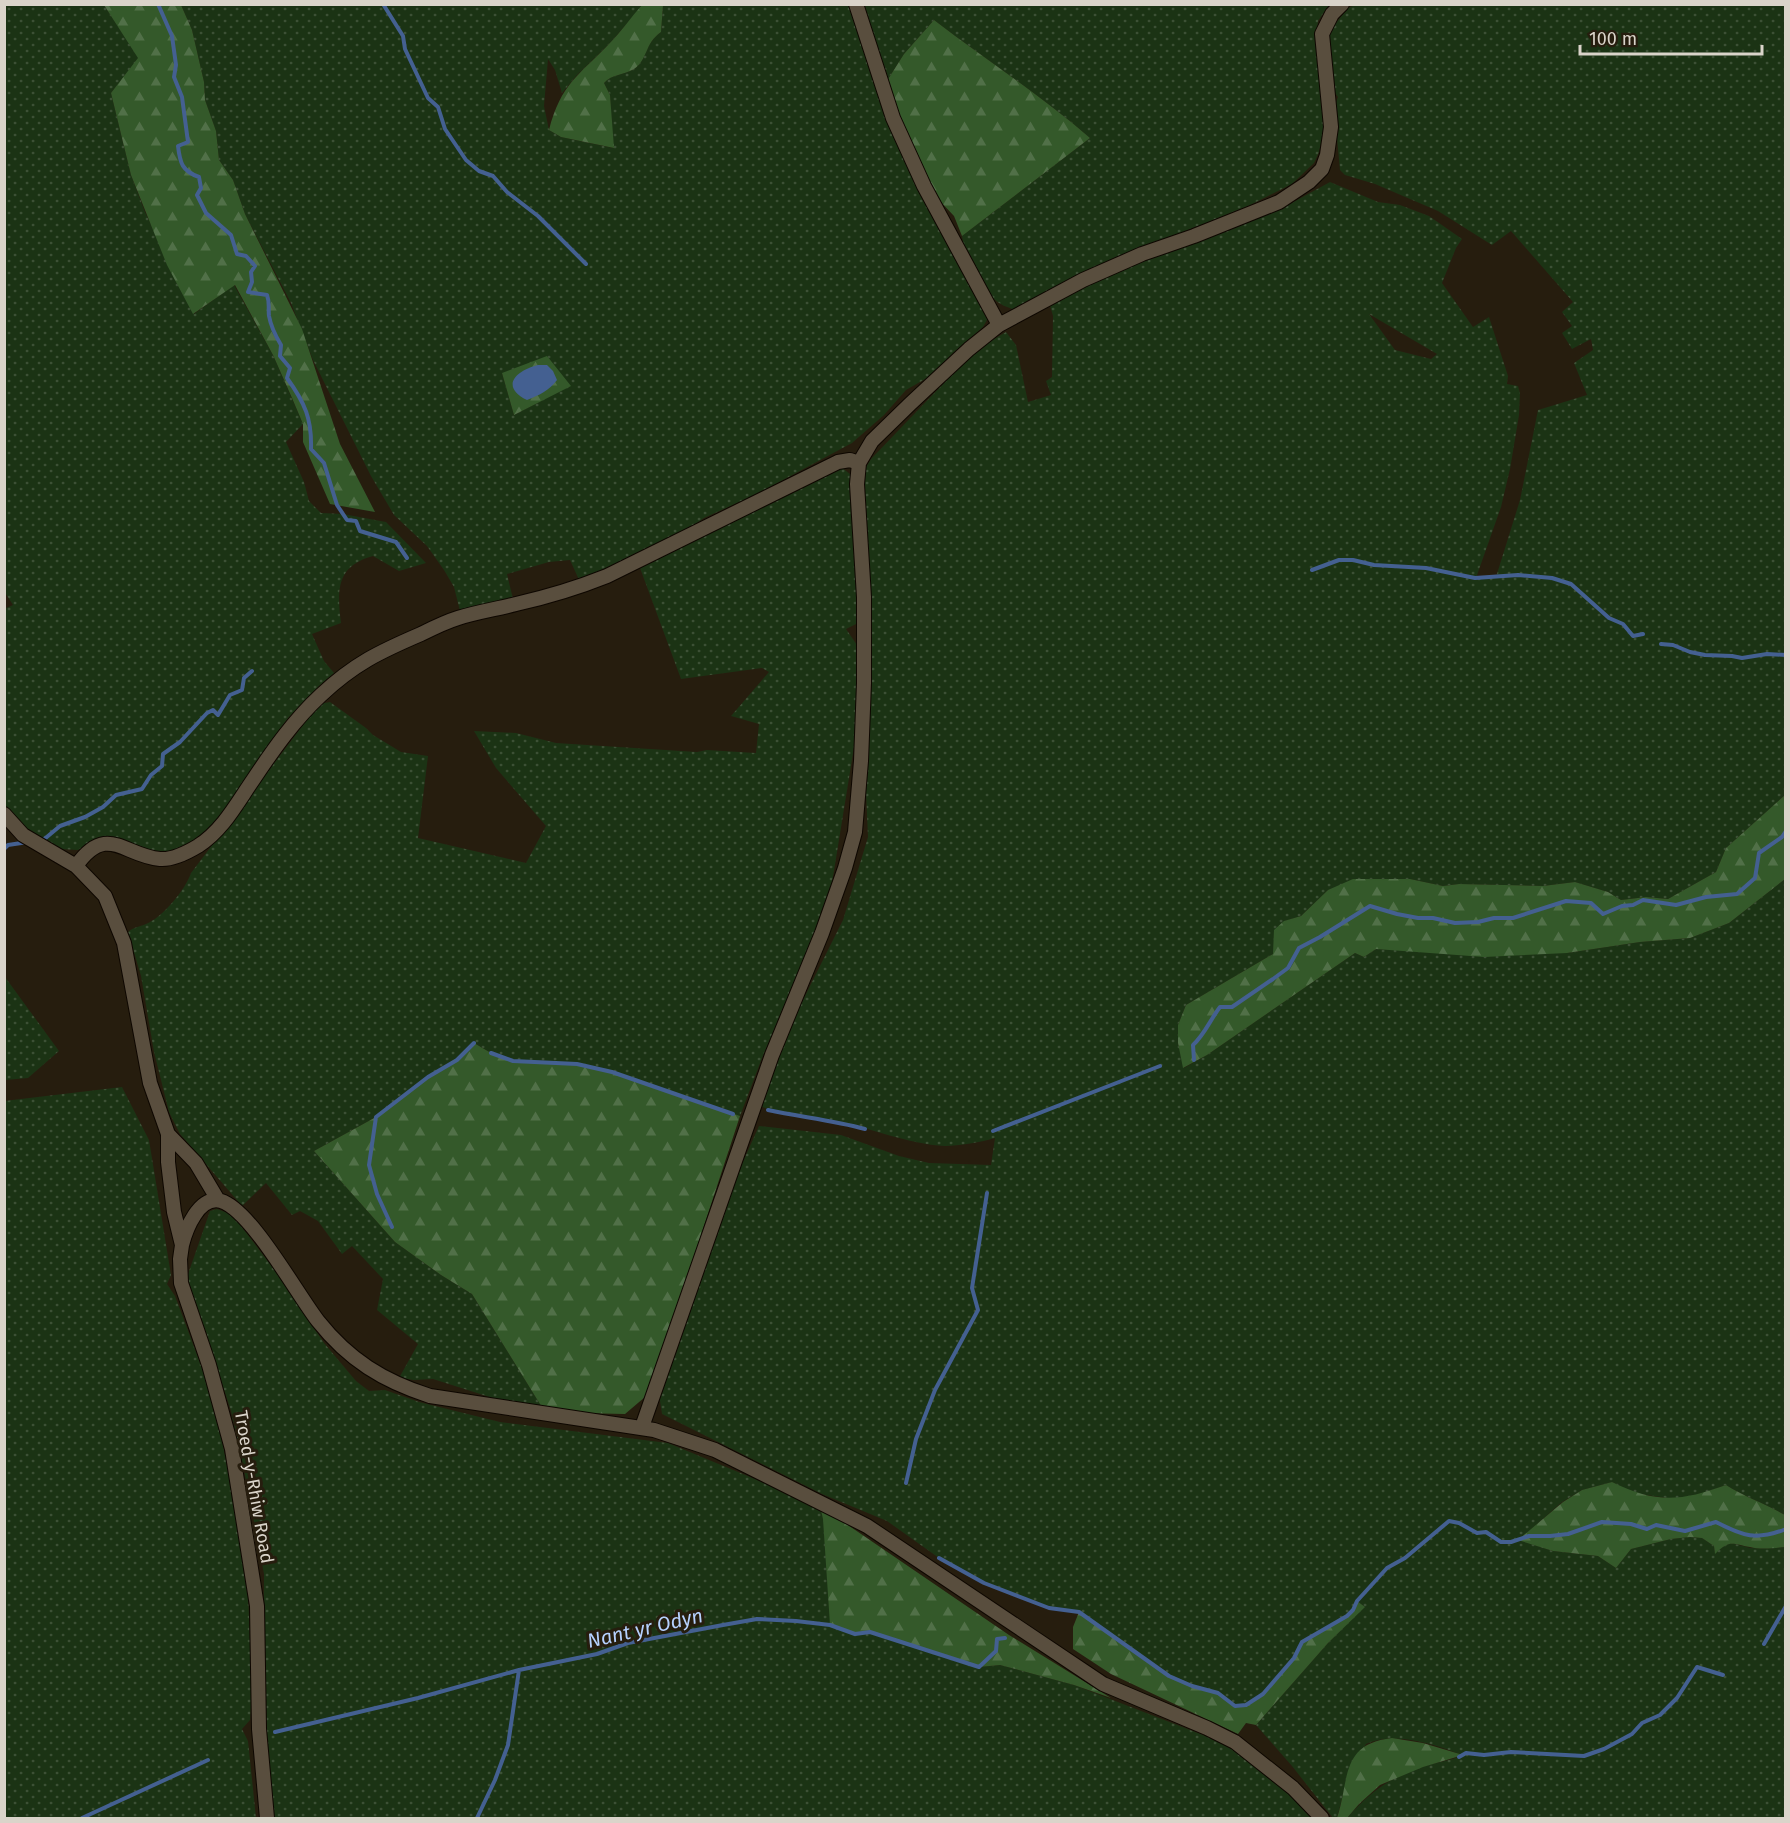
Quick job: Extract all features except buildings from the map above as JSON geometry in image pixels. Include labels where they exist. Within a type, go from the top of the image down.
[{"type":"street","points":[[856,4],[893,118],[924,186],[999,324]]},
{"type":"street","points":[[642,1427],[772,1054],[822,933],[855,832],[864,683],[864,597],[857,484],[859,463],[872,441],[969,349],[999,324],[1083,279],[1278,202],[1309,182],[1322,169],[1328,155],[1331,127],[1322,34],[1332,14],[1342,4]]},
{"type":"street","points":[[76,866],[92,848],[101,845],[115,844],[163,860],[198,846],[216,832],[295,721],[350,669],[381,651],[457,618],[576,588],[607,576],[838,462],[850,460],[859,463]]},
{"type":"street","name":"Troed-y-Rhiw Road","points":[[4,814],[23,836],[76,866],[105,896],[124,943],[150,1083],[168,1134],[168,1162],[174,1212],[182,1245],[181,1283],[209,1365],[232,1449],[257,1606],[259,1729],[267,1818]]},
{"type":"street","name":"Troed-y-Rhiw Road","points":[[168,1134],[196,1163],[218,1200]]},
{"type":"street","points":[[182,1245],[185,1234],[199,1209],[207,1203],[218,1200],[235,1209],[266,1244],[318,1321],[339,1343],[368,1369],[399,1386],[430,1396],[654,1430],[715,1450],[867,1526],[1103,1684],[1235,1742],[1293,1788],[1322,1818]]},
{"type":"green space","points":[[643,4],[663,5],[661,32],[634,69],[604,83],[610,95],[614,148],[561,137],[549,130],[565,91]]},
{"type":"green space","points":[[4,5],[104,5],[139,58],[111,93],[131,175],[145,212],[194,314],[234,285],[273,355],[303,424],[286,442],[304,482],[309,501],[321,513],[343,514],[386,522],[426,563],[399,571],[373,556],[352,566],[342,581],[340,590],[341,623],[312,634],[324,661],[334,673],[288,718],[224,814],[195,842],[158,855],[100,840],[78,850],[60,849],[28,833],[16,823],[5,806],[4,609],[13,605],[4,591]]},
{"type":"green space","points":[[104,5],[181,5],[192,30],[204,82],[205,100],[216,131],[219,160],[233,180],[245,214],[302,329],[340,444],[375,512],[330,504],[303,442],[303,424],[292,398],[273,355],[235,285],[193,314],[167,265],[131,175],[111,93],[138,58]]},
{"type":"green space","points":[[181,5],[643,5],[562,93],[555,70],[548,59],[544,106],[549,130],[561,137],[613,148],[610,95],[604,83],[638,66],[651,42],[661,32],[663,5],[849,5],[865,46],[891,131],[988,318],[983,327],[953,353],[934,374],[906,390],[884,415],[852,443],[757,494],[704,518],[678,536],[580,582],[570,560],[549,562],[507,574],[513,599],[460,611],[454,587],[444,570],[427,546],[394,515],[371,476],[313,360],[291,303],[245,214],[233,180],[219,160],[216,131],[205,100],[204,82],[192,30]],"holes":[[[502,373],[537,403],[514,415]]]},
{"type":"green space","points":[[862,5],[1329,5],[1318,21],[1316,38],[1326,121],[1319,152],[1314,163],[1292,184],[1248,206],[1118,258],[1015,310],[996,301],[989,293],[974,269],[962,236],[1090,138],[1033,92],[934,20],[904,54],[885,84]]},
{"type":"green space","points":[[1355,5],[1785,5],[1785,795],[1726,848],[1716,872],[1668,899],[1646,897],[1621,900],[1608,892],[1575,882],[1543,886],[1459,884],[1443,886],[1410,879],[1328,890],[1301,916],[1285,921],[1273,954],[1186,1005],[1178,1025],[1178,1043],[1184,1068],[1207,1055],[1355,953],[1364,957],[1376,949],[1567,953],[1640,942],[1690,938],[1729,923],[1785,879],[1785,1515],[1726,1485],[1696,1496],[1674,1499],[1633,1493],[1612,1482],[1582,1490],[1562,1502],[1519,1540],[1553,1551],[1598,1556],[1616,1568],[1631,1549],[1671,1539],[1702,1538],[1714,1546],[1715,1553],[1728,1544],[1751,1548],[1785,1547],[1785,1818],[1347,1818],[1364,1800],[1391,1780],[1413,1770],[1462,1755],[1414,1740],[1389,1739],[1366,1744],[1344,1791],[1337,1818],[1333,1818],[1256,1725],[1328,1643],[1364,1607],[1357,1601],[1347,1616],[1302,1642],[1294,1658],[1263,1694],[1246,1705],[1235,1706],[1218,1693],[1192,1686],[1169,1676],[1079,1612],[1049,1608],[984,1583],[939,1558],[887,1521],[822,1494],[662,1414],[659,1394],[737,1175],[759,1126],[841,1135],[899,1156],[929,1163],[991,1165],[995,1138],[957,1145],[931,1145],[835,1121],[786,1114],[758,1105],[799,1008],[843,920],[868,837],[866,792],[872,643],[863,491],[866,467],[871,459],[967,359],[982,346],[1006,332],[1016,345],[1028,402],[1051,395],[1046,381],[1052,377],[1053,316],[1049,302],[1146,257],[1265,215],[1330,182],[1378,202],[1400,205],[1429,216],[1462,239],[1442,283],[1473,327],[1489,317],[1508,376],[1507,384],[1518,386],[1519,415],[1510,469],[1501,507],[1476,578],[1496,577],[1520,500],[1538,410],[1587,395],[1574,363],[1593,350],[1591,339],[1572,349],[1562,333],[1572,326],[1562,312],[1573,302],[1511,231],[1492,245],[1438,211],[1375,184],[1345,175],[1340,170],[1335,105],[1338,97],[1332,89],[1326,39],[1348,8]],"holes":[[[1369,314],[1437,354],[1431,359],[1395,350]]]},
{"type":"green space","points":[[934,20],[1033,92],[1090,138],[962,236],[954,216],[938,199],[926,176],[885,84],[904,54]]},
{"type":"green space","points":[[547,356],[571,386],[514,415],[502,373]]},
{"type":"green space","points":[[841,467],[850,474],[858,595],[858,623],[846,629],[857,645],[855,741],[832,883],[814,935],[740,1116],[513,1061],[491,1053],[474,1043],[457,1060],[428,1077],[376,1117],[314,1151],[395,1242],[472,1294],[543,1409],[499,1400],[433,1379],[399,1378],[418,1344],[377,1310],[383,1279],[352,1246],[342,1254],[318,1221],[300,1211],[292,1215],[266,1183],[242,1206],[180,1134],[169,1112],[154,1052],[141,976],[128,932],[153,920],[173,902],[191,873],[319,704],[330,702],[373,735],[401,752],[428,756],[418,838],[526,863],[546,826],[496,768],[474,731],[516,733],[556,743],[697,752],[707,750],[756,753],[759,724],[731,716],[769,672],[762,668],[681,679],[640,568]]},
{"type":"green space","points":[[1785,795],[1785,879],[1729,923],[1690,938],[1640,942],[1567,953],[1484,957],[1376,949],[1364,957],[1355,953],[1207,1055],[1183,1068],[1178,1043],[1178,1025],[1186,1005],[1273,954],[1274,930],[1284,921],[1301,916],[1328,890],[1353,879],[1410,879],[1443,886],[1459,884],[1543,886],[1575,882],[1608,892],[1621,900],[1646,897],[1668,899],[1716,872],[1726,848]]},
{"type":"green space","points":[[5,977],[59,1051],[28,1078],[5,1080]]},
{"type":"green space","points":[[474,1043],[491,1053],[513,1061],[577,1064],[612,1072],[740,1116],[659,1363],[645,1397],[625,1414],[543,1409],[472,1294],[395,1242],[314,1151],[376,1117],[428,1077],[457,1060]]},
{"type":"green space","points":[[122,1087],[149,1140],[171,1275],[167,1284],[175,1296],[214,1400],[247,1567],[252,1692],[250,1720],[242,1729],[248,1741],[256,1818],[5,1818],[4,1101]]},
{"type":"green space","points":[[217,1209],[228,1213],[238,1222],[277,1273],[324,1343],[356,1381],[369,1391],[385,1390],[419,1402],[500,1422],[668,1443],[820,1506],[855,1634],[871,1632],[979,1667],[1000,1665],[1074,1685],[1216,1740],[1239,1753],[1286,1790],[1314,1818],[274,1818],[270,1801],[263,1698],[264,1574],[231,1411],[187,1277],[210,1211]]},
{"type":"green space","points":[[1612,1482],[1642,1494],[1669,1498],[1696,1494],[1726,1485],[1785,1515],[1785,1547],[1759,1548],[1728,1544],[1715,1554],[1714,1546],[1702,1538],[1671,1539],[1631,1549],[1616,1568],[1598,1556],[1553,1551],[1518,1540],[1563,1502],[1582,1490]]},
{"type":"green space","points":[[820,1506],[1009,1635],[1111,1698],[1074,1685],[1000,1665],[979,1667],[871,1632],[855,1634],[830,1625],[823,1519]]},
{"type":"green space","points":[[1357,1601],[1365,1607],[1328,1643],[1256,1725],[1246,1723],[1238,1734],[1111,1674],[1073,1649],[1073,1627],[1079,1612],[1169,1676],[1192,1686],[1218,1693],[1235,1706],[1246,1705],[1263,1694],[1294,1658],[1302,1642],[1347,1616]]},
{"type":"green space","points":[[1392,1738],[1423,1743],[1463,1755],[1423,1767],[1380,1785],[1347,1818],[1337,1818],[1346,1777],[1355,1756],[1363,1748],[1375,1742]]},
{"type":"water","points":[[538,365],[547,365],[557,380],[547,390],[527,400],[514,389],[514,379],[523,371]]},
{"type":"waterway","points":[[158,4],[172,36],[176,65],[174,77],[182,97],[188,142],[178,146],[181,162],[185,169],[199,177],[201,188],[197,195],[206,213],[231,235],[237,254],[246,256],[255,266],[251,272],[252,282],[248,292],[267,295],[271,324],[281,345],[280,356],[290,368],[287,378],[306,412],[309,420],[311,449],[324,463],[337,505],[347,520],[356,521],[360,531],[396,542],[407,558]]},
{"type":"waterway","points":[[383,4],[403,36],[405,49],[428,98],[438,107],[445,129],[466,160],[479,171],[493,176],[507,192],[538,216],[586,264]]},
{"type":"waterway","points":[[1312,570],[1339,560],[1353,560],[1374,565],[1426,568],[1475,578],[1518,575],[1552,578],[1571,584],[1609,618],[1623,624],[1633,636],[1643,634]]},
{"type":"waterway","points":[[1661,644],[1673,645],[1705,655],[1742,658],[1767,654],[1786,655]]},
{"type":"waterway","points":[[42,841],[60,826],[85,817],[103,807],[116,795],[142,789],[151,775],[162,766],[163,754],[180,742],[207,713],[213,710],[218,715],[230,695],[242,690],[244,678],[252,671]]},
{"type":"waterway","points":[[1194,1060],[1193,1045],[1220,1007],[1232,1007],[1288,968],[1299,948],[1370,906],[1397,914],[1455,923],[1513,918],[1566,901],[1591,903],[1603,914],[1643,900],[1676,905],[1706,897],[1737,894],[1755,878],[1759,853],[1782,837],[1786,831]]},
{"type":"waterway","points":[[4,849],[8,845],[28,842]]},
{"type":"waterway","points":[[392,1227],[377,1194],[369,1165],[376,1117],[428,1077],[457,1060],[474,1043]]},
{"type":"waterway","points":[[491,1053],[513,1061],[577,1064],[612,1072],[733,1114]]},
{"type":"waterway","points":[[993,1131],[1160,1066]]},
{"type":"waterway","points":[[768,1110],[865,1129]]},
{"type":"waterway","points":[[906,1483],[916,1439],[935,1390],[978,1310],[972,1288],[987,1193]]},
{"type":"waterway","name":"Nant yr Odyn","points":[[939,1558],[984,1583],[1049,1608],[1079,1612],[1169,1676],[1192,1686],[1218,1693],[1235,1706],[1246,1705],[1263,1694],[1294,1658],[1302,1642],[1347,1616],[1357,1601],[1387,1568],[1405,1558],[1449,1521],[1459,1523],[1477,1533],[1486,1532],[1501,1542],[1511,1542],[1529,1536],[1568,1534],[1602,1522],[1631,1524],[1647,1529],[1656,1525],[1685,1531],[1716,1522],[1742,1534],[1758,1536],[1786,1529]]},
{"type":"waterway","points":[[1764,1644],[1786,1606]]},
{"type":"waterway","name":"Nant yr Odyn","points":[[275,1732],[418,1698],[519,1670],[597,1654],[628,1643],[757,1619],[830,1625],[855,1634],[870,1632],[979,1667],[996,1651],[997,1639],[1005,1638]]},
{"type":"waterway","points":[[1459,1757],[1466,1753],[1484,1755],[1511,1752],[1584,1756],[1604,1749],[1632,1734],[1642,1723],[1660,1715],[1677,1698],[1697,1667],[1723,1675]]},
{"type":"waterway","points":[[477,1818],[508,1745],[519,1670]]},
{"type":"waterway","name":"Nant yr Odyn","points":[[82,1818],[208,1760]]}]
